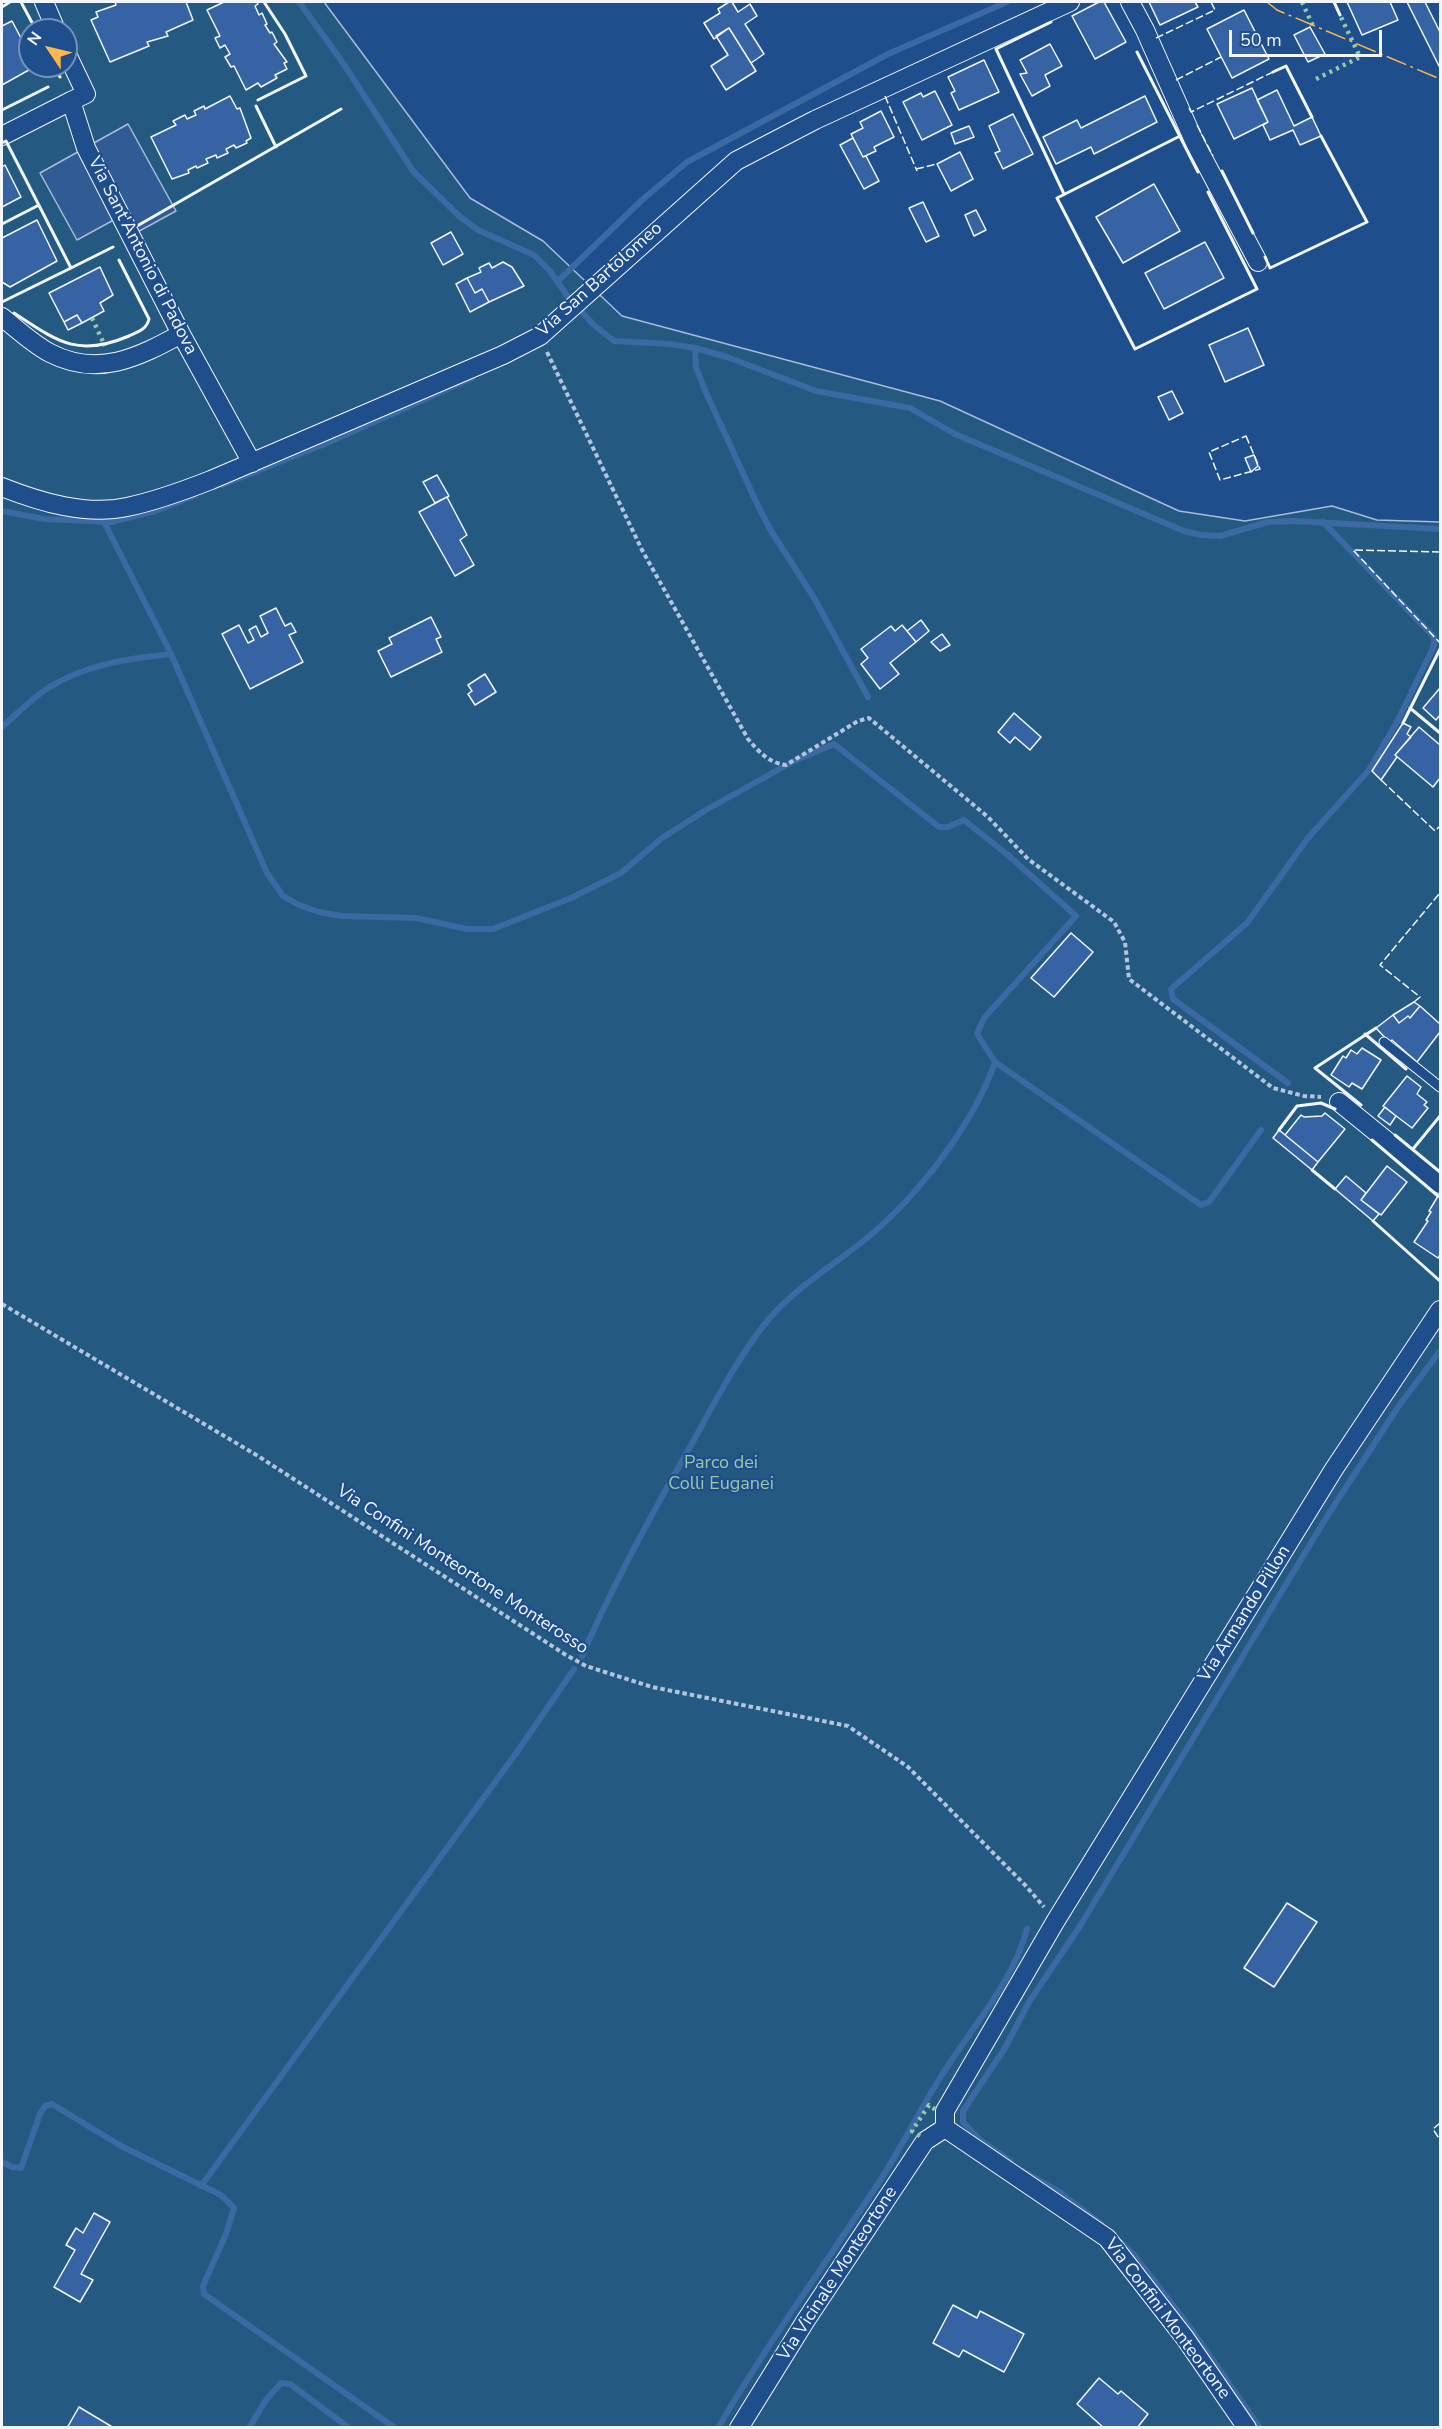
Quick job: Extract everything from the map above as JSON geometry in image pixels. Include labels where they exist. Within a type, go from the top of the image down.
[{"type":"street","points":[[44,2],[51,18]]},
{"type":"street","name":"Via San Bartolomeo","points":[[2,487],[56,504],[88,509],[125,508],[163,498],[252,463],[492,359],[540,336],[736,161],[815,120],[1070,2]]},
{"type":"street","points":[[1130,2],[1145,30],[1195,143],[1258,262]]},
{"type":"street","points":[[2,136],[86,94],[78,77]]},
{"type":"street","name":"Via Sant'Antonio di Padova","points":[[71,102],[86,148],[252,463]]},
{"type":"street","points":[[2,317],[48,352],[66,360],[97,365],[122,362],[148,352],[182,334]]},
{"type":"street","points":[[1339,1102],[1440,1184]]},
{"type":"street","name":"Via Armando Pillon","points":[[1055,1922],[1334,1469],[1440,1310]]},
{"type":"street","points":[[945,2128],[945,2111],[1055,1922]]},
{"type":"street","name":"Via Vicinale Monteortone","points":[[739,2427],[806,2320],[925,2141],[945,2128]]},
{"type":"street","name":"Via Confini Monteortone","points":[[945,2128],[1107,2238],[1185,2338],[1247,2427]]},
{"type":"lane","points":[[1384,1042],[1440,1087]]},
{"type":"path","points":[[540,336],[642,550],[748,740],[761,753],[777,764],[786,765],[858,720],[869,718],[988,817],[1028,859],[1114,922],[1125,942],[1129,979],[1273,1088],[1339,1102]]},
{"type":"path","name":"Via Confini Monteortone Monterosso","points":[[2,1304],[258,1456],[586,1666],[652,1687],[848,1726],[908,1767],[1025,1885],[1055,1922]]},
{"type":"green space","name":"Parco dei Colli Euganei","points":[[2,2],[324,2],[470,198],[543,241],[622,316],[940,401],[1179,511],[1245,521],[1332,506],[1377,520],[1440,522],[1440,2427],[2,2428]]},
{"type":"shaded area","points":[[128,124],[176,211],[132,235],[121,216],[77,240],[40,173]]},
{"type":"building","points":[[115,2],[186,2],[193,20],[166,32],[168,36],[147,42],[149,46],[110,62],[91,20],[98,17],[96,12],[116,5]]},
{"type":"building","points":[[224,2],[257,2],[255,6],[259,15],[262,13],[267,24],[265,25],[277,42],[274,44],[287,62],[284,63],[287,69],[275,75],[277,78],[261,87],[258,83],[246,90],[234,66],[231,67],[225,57],[230,54],[225,45],[220,48],[215,38],[220,36],[207,10]]},
{"type":"building","points":[[732,2],[738,12],[750,4],[757,16],[745,24],[764,54],[751,63],[729,28],[714,39],[704,23],[720,13],[718,9]]},
{"type":"building","points":[[1099,2],[1104,2],[1126,42],[1095,59],[1072,16]]},
{"type":"building","points":[[1149,2],[1195,2],[1198,7],[1160,25]]},
{"type":"building","points":[[1347,2],[1390,2],[1398,20],[1362,35]]},
{"type":"building","points":[[1407,2],[1425,2],[1440,32],[1440,68]]},
{"type":"building","points":[[1244,10],[1269,59],[1232,78],[1207,29]]},
{"type":"building","points":[[12,21],[18,32],[18,76],[2,85],[2,26]]},
{"type":"building","points":[[1310,27],[1325,54],[1308,62],[1294,35]]},
{"type":"building","points":[[729,28],[756,71],[726,90],[711,66],[728,55],[716,36]]},
{"type":"building","points":[[1050,44],[1062,66],[1045,75],[1050,86],[1032,96],[1020,74],[1027,73],[1020,60]]},
{"type":"building","points":[[984,60],[999,92],[959,110],[951,93],[955,91],[948,77]]},
{"type":"building","points":[[1252,88],[1268,122],[1234,139],[1217,104]]},
{"type":"building","points":[[1277,90],[1294,126],[1312,117],[1321,136],[1300,145],[1293,130],[1270,140],[1263,125],[1268,122],[1257,100]]},
{"type":"building","points":[[935,91],[952,125],[922,140],[903,102],[921,93],[923,97]]},
{"type":"building","points":[[230,96],[237,109],[240,108],[251,138],[246,141],[247,143],[236,148],[234,145],[226,149],[228,153],[217,158],[216,155],[206,159],[208,163],[197,168],[196,166],[188,170],[189,173],[172,179],[151,137],[176,125],[173,121],[185,115],[187,119],[196,115],[194,111],[204,106],[205,109]]},
{"type":"building","points":[[1145,96],[1157,122],[1094,154],[1091,147],[1056,164],[1043,137],[1077,120],[1081,128]]},
{"type":"building","points":[[881,111],[894,137],[874,147],[876,151],[863,157],[851,134],[863,128],[860,122]]},
{"type":"building","points":[[1013,114],[1033,154],[1003,169],[995,153],[1000,151],[989,126]]},
{"type":"building","points":[[969,126],[974,137],[955,144],[951,133]]},
{"type":"building","points":[[853,138],[863,157],[866,156],[879,181],[864,189],[840,145]]},
{"type":"building","points":[[960,152],[973,179],[951,191],[937,164]]},
{"type":"building","points":[[5,165],[21,197],[2,207],[2,167]]},
{"type":"building","points":[[1154,184],[1180,231],[1123,263],[1096,217]]},
{"type":"building","points":[[923,202],[939,236],[926,242],[909,208]]},
{"type":"building","points":[[976,210],[986,230],[974,236],[965,215]]},
{"type":"building","points":[[37,220],[57,261],[10,287],[2,282],[2,238]]},
{"type":"building","points":[[451,232],[463,254],[443,265],[431,243]]},
{"type":"building","points":[[1205,242],[1224,278],[1164,309],[1145,273]]},
{"type":"building","points":[[503,262],[512,267],[524,286],[489,302],[482,289],[475,293],[467,278],[481,272],[479,268],[489,263],[492,268]]},
{"type":"building","points":[[100,267],[113,295],[100,303],[104,311],[82,323],[77,315],[64,322],[49,293]]},
{"type":"building","points":[[467,278],[475,293],[482,289],[489,302],[470,312],[456,284]]},
{"type":"building","points":[[77,315],[82,323],[68,330],[64,322]]},
{"type":"building","points":[[1248,328],[1264,365],[1225,382],[1209,345]]},
{"type":"building","points":[[1172,391],[1183,413],[1169,420],[1158,397]]},
{"type":"building","points":[[1254,455],[1258,466],[1251,472],[1245,458]]},
{"type":"building","points":[[437,475],[449,496],[435,503],[423,482]]},
{"type":"building","points":[[447,497],[467,535],[460,540],[474,565],[455,576],[419,512]]},
{"type":"building","points":[[276,608],[285,626],[291,623],[296,632],[289,635],[303,662],[250,689],[222,634],[239,625],[248,643],[254,640],[249,630],[256,626],[261,637],[268,633],[260,616]]},
{"type":"building","points":[[431,617],[441,637],[436,639],[442,652],[391,677],[378,651],[392,644],[389,638]]},
{"type":"building","points":[[921,620],[929,631],[916,642],[907,631]]},
{"type":"building","points":[[902,625],[916,642],[890,663],[899,674],[880,689],[861,664],[868,658],[861,649],[891,626],[895,631]]},
{"type":"building","points":[[942,634],[950,645],[940,651],[931,642]]},
{"type":"building","points":[[485,674],[496,692],[475,705],[468,694],[472,691],[468,685]]},
{"type":"building","points":[[1440,688],[1440,715],[1436,720],[1423,708]]},
{"type":"building","points":[[1014,713],[1041,737],[1030,750],[1015,737],[1010,743],[998,732]]},
{"type":"building","points":[[1403,723],[1411,727],[1407,734],[1411,737],[1395,755],[1397,757],[1381,780],[1372,771]]},
{"type":"building","points":[[1419,727],[1440,745],[1440,778],[1433,787],[1395,755]]},
{"type":"building","points":[[1071,933],[1093,952],[1054,997],[1031,978]]},
{"type":"building","points":[[1414,1002],[1420,1006],[1410,1018],[1408,1016],[1399,1023],[1393,1015]]},
{"type":"building","points":[[1420,1006],[1440,1024],[1440,1032],[1417,1062],[1392,1040],[1390,1043],[1376,1028],[1393,1015],[1399,1023],[1408,1016],[1410,1018]]},
{"type":"building","points":[[1362,1048],[1381,1060],[1362,1089],[1352,1083],[1349,1087],[1331,1075],[1343,1056],[1346,1058],[1351,1050],[1357,1054]]},
{"type":"building","points":[[1407,1076],[1421,1087],[1417,1094],[1427,1102],[1424,1105],[1428,1108],[1412,1128],[1383,1106]]},
{"type":"building","points":[[1385,1107],[1396,1116],[1390,1125],[1378,1116]]},
{"type":"building","points":[[1325,1113],[1345,1129],[1318,1162],[1285,1135],[1301,1115],[1304,1117],[1322,1116]]},
{"type":"building","points":[[1279,1130],[1318,1162],[1312,1170],[1273,1138]]},
{"type":"building","points":[[1387,1166],[1407,1182],[1381,1215],[1361,1200]]},
{"type":"building","points":[[1346,1176],[1366,1193],[1361,1200],[1379,1214],[1373,1221],[1335,1189]]},
{"type":"building","points":[[1438,1196],[1440,1198],[1440,1255],[1438,1258],[1414,1242],[1428,1221],[1426,1220],[1431,1212],[1429,1211]]},
{"type":"building","points":[[1287,1903],[1317,1922],[1274,1987],[1244,1968]]},
{"type":"building","points":[[94,2213],[110,2222],[81,2274],[93,2280],[80,2302],[54,2287],[75,2250],[66,2245],[76,2228],[83,2233]]},
{"type":"building","points":[[953,2305],[977,2318],[980,2311],[1024,2334],[1004,2372],[963,2350],[959,2357],[933,2343]]},
{"type":"building","points":[[1099,2378],[1118,2394],[1121,2391],[1148,2414],[1137,2428],[1104,2428],[1077,2404]]},
{"type":"building","points":[[79,2407],[114,2428],[67,2428]]},
{"type":"waterway","points":[[299,2],[341,60],[413,171],[459,216],[478,230],[534,255],[594,325],[614,341],[670,344],[695,348],[727,357],[816,391],[910,408],[955,434],[1184,531],[1201,535],[1220,536],[1268,522],[1294,521],[1440,529]]},
{"type":"waterway","points":[[557,282],[642,200],[687,162],[888,54],[1007,2]]},
{"type":"waterway","points":[[695,348],[696,367],[704,388],[758,506],[771,531],[813,596],[868,697]]},
{"type":"waterway","points":[[222,485],[327,443],[472,378]]},
{"type":"waterway","points":[[2,511],[44,519],[111,522],[155,511],[196,495]]},
{"type":"waterway","points":[[104,522],[171,654],[267,873],[283,896],[299,905],[341,916],[416,918],[467,929],[493,929],[571,898],[621,873],[662,838],[706,810],[794,761],[834,744],[939,827],[948,827],[964,820],[1009,856],[1076,916],[984,1018],[977,1034],[995,1062],[1201,1205],[1209,1202],[1261,1130]]},
{"type":"waterway","points":[[1288,1083],[1173,999],[1171,989],[1247,923],[1308,838],[1369,770],[1397,722],[1434,646],[1434,637],[1323,522]]},
{"type":"waterway","points":[[2,727],[42,692],[77,673],[107,664],[171,654]]},
{"type":"waterway","points":[[582,1656],[606,1603],[647,1524],[746,1350],[768,1320],[789,1298],[882,1225],[922,1183],[957,1136],[985,1086],[995,1062]]},
{"type":"waterway","points":[[1010,2161],[980,2140],[963,2122],[963,2111],[1005,2048],[1029,2002],[1080,1926],[1326,1518],[1398,1407],[1440,1351]]},
{"type":"waterway","points":[[201,2186],[517,1752],[574,1669]]},
{"type":"waterway","points":[[718,2428],[778,2332],[883,2176],[940,2078],[1001,1988],[1027,1929]]},
{"type":"waterway","points":[[2,2162],[21,2168],[40,2114],[45,2106],[52,2104],[121,2146],[221,2195],[234,2208],[226,2234],[203,2286],[204,2294],[395,2428]]},
{"type":"waterway","points":[[1023,2171],[1058,2191],[1101,2224]]},
{"type":"waterway","points":[[1122,2243],[1135,2256],[1189,2326],[1260,2428]]},
{"type":"waterway","points":[[249,2428],[266,2400],[281,2383],[290,2384],[349,2428]]},
{"type":"hedge","points":[[1302,2],[1313,26]]},
{"type":"hedge","points":[[1316,79],[1360,57],[1340,15]]},
{"type":"hedge","points":[[92,318],[105,346]]},
{"type":"hedge","points":[[920,2136],[912,2131],[929,2105],[936,2110]]},
{"type":"fence","points":[[1156,38],[1215,10],[1211,2]]},
{"type":"fence","points":[[1176,80],[1221,57]]},
{"type":"fence","points":[[1189,108],[1191,112],[1273,72]]},
{"type":"fence","points":[[885,96],[917,171]]},
{"type":"fence","points":[[1197,125],[1213,156]]},
{"type":"fence","points":[[916,169],[937,164]]},
{"type":"fence","points":[[1246,436],[1260,469],[1220,480],[1209,452],[1246,436]]},
{"type":"fence","points":[[1440,552],[1353,550],[1440,643]]},
{"type":"fence","points":[[1381,780],[1435,831],[1440,826]]},
{"type":"fence","points":[[1414,1002],[1420,997],[1380,965],[1440,895]]},
{"type":"fence","points":[[1440,2123],[1433,2129],[1440,2140]]},
{"type":"wall","points":[[2,7],[10,2]]},
{"type":"wall","points":[[21,2],[30,18]]},
{"type":"wall","points":[[258,100],[306,76],[285,34],[264,2]]},
{"type":"wall","points":[[1334,2],[1340,15]]},
{"type":"wall","points":[[1051,22],[996,49],[1064,194]]},
{"type":"wall","points":[[1137,52],[1198,172]]},
{"type":"wall","points":[[1273,72],[1286,66],[1312,117]]},
{"type":"wall","points":[[2,110],[48,87]]},
{"type":"wall","points":[[256,106],[276,147]]},
{"type":"wall","points":[[137,226],[341,109]]},
{"type":"wall","points":[[1180,136],[1057,198],[1135,349],[1257,289],[1208,192]]},
{"type":"wall","points":[[1265,257],[1270,268],[1367,222],[1321,136]]},
{"type":"wall","points":[[4,142],[6,141],[71,268],[113,247]]},
{"type":"wall","points":[[1222,171],[1253,233]]},
{"type":"wall","points":[[2,224],[39,205]]},
{"type":"wall","points":[[14,313],[43,332],[81,346],[95,346],[139,332],[149,319],[119,260]]},
{"type":"wall","points":[[2,302],[71,268]]},
{"type":"wall","points":[[1403,723],[1440,649]]},
{"type":"wall","points":[[1410,708],[1440,733]]},
{"type":"wall","points":[[1361,1105],[1315,1068],[1376,1028]]},
{"type":"wall","points":[[1365,1034],[1406,1069]]},
{"type":"wall","points":[[1279,1130],[1297,1106],[1321,1103],[1335,1109]]},
{"type":"wall","points":[[1413,1149],[1440,1116]]},
{"type":"wall","points":[[1395,1135],[1440,1172]]},
{"type":"wall","points":[[1372,1140],[1438,1196]]},
{"type":"wall","points":[[1312,1170],[1335,1189]]},
{"type":"wall","points":[[1373,1221],[1440,1281]]},
{"type":"power","points":[[1267,2],[1277,10],[1440,79]]}]
